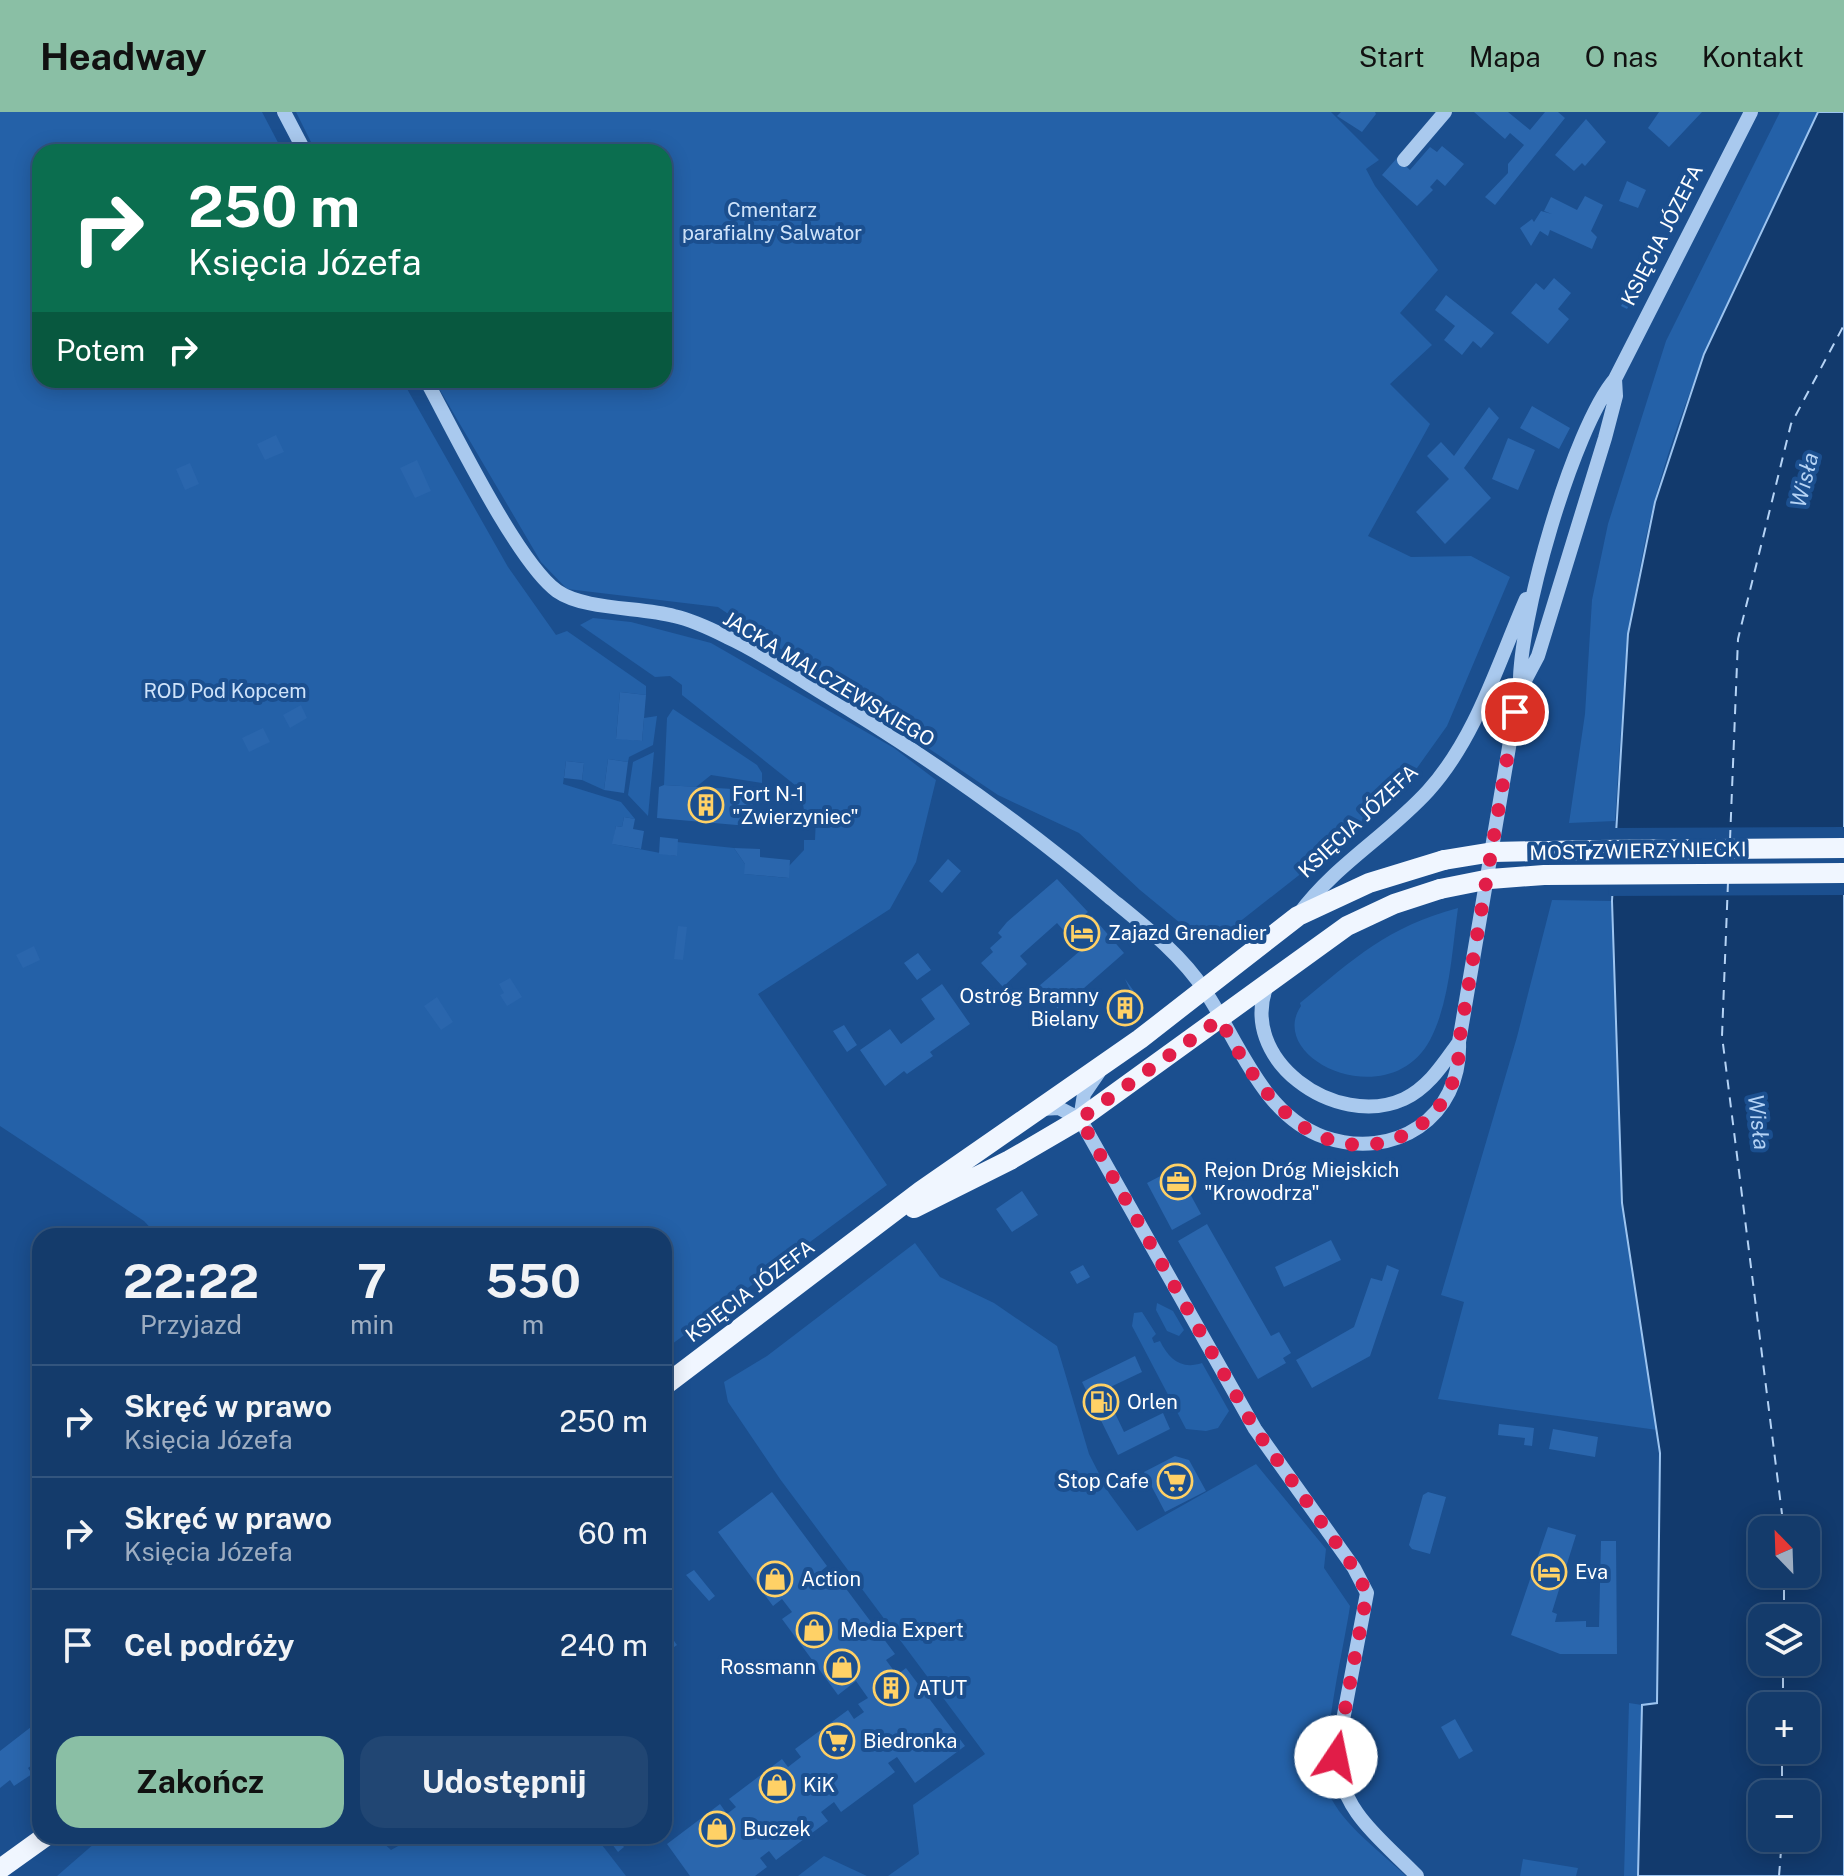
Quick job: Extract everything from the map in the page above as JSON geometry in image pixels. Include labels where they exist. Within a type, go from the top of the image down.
[{"type":"main road","name":"MOST ZWIERZYNIECKI","points":[[1298,916],[1369,883],[1444,860],[1537,850],[1844,848]]},
{"type":"main road","name":"MOST ZWIERZYNIECKI","points":[[1268,982],[1347,926],[1394,904],[1440,889],[1490,879],[1544,875],[1844,873]]},
{"type":"main road","name":"KSIĘCIA JÓZEFA","points":[[672,1380],[864,1234],[1205,990],[1298,916]]},
{"type":"main road","name":"KSIĘCIA JÓZEFA","points":[[864,1234],[1010,1160],[1080,1119],[1268,982]]},
{"type":"main road","points":[[0,1869],[35,1844]]},
{"type":"street","points":[[284,112],[301,144]]},
{"type":"street","points":[[1404,160],[1445,112]]},
{"type":"street","name":"KSIĘCIA JÓZEFA","points":[[1205,990],[1237,1051],[1286,1112],[1313,1133],[1359,1144],[1391,1141],[1431,1117],[1444,1104],[1457,1077],[1459,1042],[1520,690],[1519,654],[1540,566],[1578,451],[1605,392],[1615,379],[1751,112]]},
{"type":"street","name":"KSIĘCIA JÓZEFA","points":[[1520,690],[1538,656],[1605,438],[1616,396],[1615,379]]},
{"type":"street","name":"JACKA MALCZEWSKIEGO","points":[[431,388],[529,560],[558,592],[576,600],[676,616],[730,638],[846,707],[943,772],[1084,875],[1169,950],[1205,990]]},
{"type":"street","name":"KSIĘCIA JÓZEFA","points":[[1298,916],[1318,888],[1399,819],[1448,766],[1467,735],[1540,566]]},
{"type":"street","name":"KSIĘCIA JÓZEFA","points":[[1268,982],[1262,1018],[1276,1056],[1307,1088],[1342,1105],[1371,1108],[1413,1094],[1433,1077],[1459,1042]]},
{"type":"street","points":[[1080,1119],[1084,1094],[1106,1063]]},
{"type":"street","points":[[1035,1110],[1059,1108],[1080,1119],[1255,1429],[1354,1568],[1367,1593],[1336,1757],[1339,1783],[1349,1806],[1417,1876]]},
{"type":"green space","name":"ROD Pod Kopcem","points":[[0,112],[262,112],[279,144],[32,144],[32,388],[407,388],[508,567],[556,635],[567,631],[646,686],[646,695],[620,692],[616,738],[642,741],[644,718],[657,716],[653,745],[629,757],[628,762],[608,759],[604,790],[582,780],[584,763],[566,761],[563,784],[621,802],[635,819],[624,817],[622,827],[616,826],[613,844],[676,856],[677,842],[734,848],[745,864],[745,874],[788,878],[789,866],[804,850],[804,840],[815,840],[816,816],[805,815],[800,789],[682,695],[682,685],[670,676],[655,677],[580,625],[593,618],[631,622],[711,643],[894,748],[936,780],[916,862],[890,909],[758,994],[887,1185],[672,1344],[672,1228],[151,1228],[0,1126]]},
{"type":"green space","name":"Cmentarz parafialny Salwator","points":[[296,112],[1331,112],[1379,160],[1366,169],[1375,186],[1438,270],[1400,313],[1432,345],[1390,384],[1430,424],[1368,536],[1411,557],[1471,556],[1510,577],[1447,726],[1407,782],[1369,820],[1219,938],[1191,932],[1079,833],[998,795],[718,607],[567,589],[541,562],[439,388],[672,388],[672,144],[312,144]]},
{"type":"green space","points":[[1780,112],[1818,112],[1706,353],[1686,402],[1654,503],[1632,622],[1615,821],[1569,823],[1585,714],[1592,600],[1608,524],[1666,341]]},
{"type":"green space","points":[[673,709],[757,765],[762,773],[762,783],[711,775],[696,787],[664,785],[667,718]]},
{"type":"green space","points":[[654,752],[648,816],[628,795],[633,762]]},
{"type":"green space","points":[[1552,900],[1612,901],[1622,1203],[1657,1430],[1438,1399],[1464,1302],[1441,1295],[1517,1037]]},
{"type":"green space","points":[[1458,908],[1442,1009],[1430,1040],[1411,1063],[1387,1074],[1362,1077],[1337,1071],[1315,1060],[1300,1044],[1295,1026],[1300,1003],[1355,958],[1391,935]]},
{"type":"green space","points":[[915,1243],[940,1277],[994,1303],[1057,1346],[1089,1454],[1109,1493],[1137,1531],[1256,1464],[1326,1549],[1324,1568],[1350,1606],[1329,1730],[1327,1778],[1330,1795],[1353,1827],[1406,1876],[888,1876],[919,1854],[913,1805],[985,1754],[780,1479],[728,1402],[724,1382],[767,1356]]},
{"type":"green space","points":[[1157,1303],[1173,1311],[1184,1330],[1179,1336],[1167,1331],[1156,1310]]},
{"type":"green space","points":[[1142,1312],[1156,1334],[1152,1338],[1154,1343],[1160,1341],[1167,1353],[1182,1364],[1202,1363],[1229,1411],[1218,1428],[1206,1431],[1186,1429],[1132,1326],[1134,1313]]},
{"type":"green space","points":[[1629,1703],[1642,1705],[1638,1876],[1624,1876]]},
{"type":"green space","points":[[94,1844],[384,1844],[391,1850],[402,1844],[601,1844],[626,1876],[57,1876]]},
{"type":"green space","points":[[824,1856],[867,1876],[798,1876]]},
{"type":"green space","points":[[1523,1859],[1578,1868],[1576,1876],[1520,1876]]},
{"type":"water","name":"Wisła","points":[[1818,112],[1844,112],[1844,1876],[1638,1876],[1642,1705],[1657,1703],[1660,1453],[1622,1203],[1612,901],[1628,634],[1655,502],[1704,354]]},
{"type":"pier","points":[[1844,827],[1844,895],[1608,896],[1610,828]]},
{"type":"building","points":[[1341,112],[1376,114],[1362,132],[1337,116]]},
{"type":"building","points":[[1474,112],[1508,112],[1530,130],[1545,112],[1558,112],[1565,118],[1495,205],[1485,197],[1508,173],[1508,164],[1524,145],[1510,133],[1505,139]]},
{"type":"building","points":[[1659,112],[1702,112],[1669,147],[1648,128]]},
{"type":"building","points":[[1586,119],[1606,142],[1585,166],[1582,163],[1574,171],[1555,155]]},
{"type":"building","points":[[1442,146],[1464,164],[1445,186],[1437,179],[1430,187],[1433,190],[1417,206],[1382,175],[1397,158],[1410,170],[1430,147],[1437,152]]},
{"type":"building","points":[[1627,181],[1646,190],[1638,208],[1619,201]]},
{"type":"building","points":[[1585,196],[1603,205],[1591,231],[1597,237],[1592,249],[1550,230],[1548,236],[1540,231],[1531,246],[1520,228],[1532,219],[1534,222],[1541,211],[1552,214],[1544,211],[1551,197],[1577,210]]},
{"type":"building","points":[[1554,278],[1571,293],[1558,309],[1569,319],[1548,344],[1511,313],[1536,283],[1544,290]]},
{"type":"building","points":[[1634,282],[1640,285],[1627,309],[1621,306]]},
{"type":"building","points":[[1446,295],[1494,333],[1481,348],[1473,341],[1462,355],[1444,340],[1455,326],[1435,310]]},
{"type":"building","points":[[1532,406],[1570,428],[1559,449],[1520,428]]},
{"type":"building","points":[[1489,407],[1499,418],[1464,468],[1491,498],[1445,544],[1416,512],[1449,479],[1427,456],[1441,442],[1454,456]]},
{"type":"building","points":[[276,435],[284,452],[265,460],[257,444]]},
{"type":"building","points":[[1508,438],[1535,450],[1518,490],[1492,479]]},
{"type":"building","points":[[417,460],[431,491],[415,498],[400,468]]},
{"type":"building","points":[[190,463],[199,484],[185,490],[176,469]]},
{"type":"building","points":[[620,692],[646,695],[642,741],[616,739]]},
{"type":"building","points":[[301,705],[307,718],[290,728],[283,715]]},
{"type":"building","points":[[263,728],[270,742],[249,752],[242,738]]},
{"type":"building","points":[[608,759],[628,762],[624,793],[604,790]]},
{"type":"building","points":[[566,761],[584,763],[582,780],[564,778]]},
{"type":"building","name":"Fort N-1 \"Zwierzyniec\"","points":[[659,787],[750,790],[749,801],[754,806],[749,810],[748,826],[657,818]]},
{"type":"building","points":[[624,817],[635,819],[633,829],[644,831],[641,849],[612,844],[616,826],[622,827]]},
{"type":"building","points":[[660,837],[678,839],[677,856],[659,854]]},
{"type":"building","points":[[734,848],[760,849],[760,857],[790,860],[789,878],[744,874],[745,864]]},
{"type":"building","points":[[948,859],[961,871],[942,893],[929,881]]},
{"type":"building","points":[[1057,879],[1088,912],[1084,915],[1088,919],[1092,916],[1124,953],[1059,1010],[1039,986],[1081,950],[1057,923],[1020,956],[1027,964],[1003,987],[981,963],[993,952],[990,948],[1002,937],[998,933],[1007,922]]},
{"type":"building","points":[[678,926],[687,927],[683,960],[674,959]]},
{"type":"building","points":[[34,946],[40,960],[23,968],[16,955]]},
{"type":"building","points":[[918,953],[931,970],[917,980],[904,963]]},
{"type":"building","points":[[510,978],[522,997],[507,1006],[500,995],[504,993],[499,984]]},
{"type":"building","name":"Ostróg Bramny Bielany","points":[[1125,979],[1144,1005],[1117,1025],[1107,1011],[1131,992]]},
{"type":"building","points":[[942,984],[970,1024],[930,1052],[933,1056],[907,1074],[904,1071],[885,1086],[860,1050],[890,1029],[901,1044],[935,1019],[921,999]]},
{"type":"building","points":[[437,997],[453,1022],[441,1030],[424,1006]]},
{"type":"building","points":[[844,1025],[857,1045],[847,1052],[833,1031]]},
{"type":"building","points":[[1176,1168],[1201,1214],[1172,1230],[1147,1183]]},
{"type":"building","points":[[1022,1191],[1038,1215],[1012,1232],[996,1209]]},
{"type":"building","points":[[1207,1224],[1271,1336],[1279,1332],[1291,1353],[1283,1358],[1286,1363],[1258,1379],[1178,1241]]},
{"type":"building","points":[[1331,1240],[1341,1260],[1284,1287],[1275,1267]]},
{"type":"building","points":[[1083,1265],[1090,1277],[1077,1284],[1070,1272]]},
{"type":"building","points":[[1387,1265],[1399,1270],[1370,1356],[1312,1388],[1296,1360],[1354,1327],[1371,1278],[1382,1281]]},
{"type":"building","name":"Orlen","points":[[1135,1356],[1142,1372],[1104,1390],[1124,1432],[1163,1413],[1170,1429],[1118,1455],[1082,1382]]},
{"type":"building","points":[[1499,1424],[1534,1428],[1532,1446],[1524,1445],[1525,1438],[1498,1435]]},
{"type":"building","points":[[1553,1429],[1598,1437],[1595,1457],[1549,1449]]},
{"type":"building","name":"Stop Cafe","points":[[1175,1456],[1189,1460],[1206,1491],[1165,1512],[1144,1472]]},
{"type":"building","name":"ATUT","points":[[772,1492],[827,1566],[820,1572],[829,1584],[838,1578],[895,1654],[886,1660],[897,1675],[906,1668],[965,1746],[915,1783],[897,1757],[888,1763],[895,1772],[841,1812],[834,1802],[821,1812],[828,1821],[776,1860],[769,1851],[760,1858],[767,1867],[755,1876],[690,1876],[667,1844],[672,1844],[672,1840],[720,1804],[727,1814],[736,1807],[729,1799],[782,1759],[788,1767],[801,1757],[795,1749],[848,1710],[854,1719],[864,1712],[858,1704],[868,1698],[856,1681],[838,1695],[782,1619],[792,1612],[782,1599],[773,1606],[718,1532]]},
{"type":"building","points":[[1428,1492],[1446,1497],[1430,1554],[1412,1549],[1409,1545],[1423,1495]]},
{"type":"building","points":[[1548,1527],[1576,1535],[1552,1612],[1557,1614],[1555,1622],[1586,1621],[1586,1627],[1599,1627],[1601,1541],[1616,1541],[1617,1654],[1560,1654],[1511,1635]]},
{"type":"building","points":[[694,1570],[715,1596],[709,1601],[686,1575]]},
{"type":"building","points":[[1455,1719],[1473,1751],[1459,1759],[1441,1727]]},
{"type":"building","points":[[32,1726],[32,1765],[28,1768],[32,1774],[14,1786],[10,1780],[0,1788],[0,1751]]},
{"type":"building","points":[[612,1844],[624,1847],[618,1852]]},
{"type":"ferry route","points":[[1730,840],[1738,639],[1791,424],[1844,325]]},
{"type":"ferry route","points":[[1728,882],[1722,1036],[1782,1516]]},
{"type":"ferry route","points":[[1784,1588],[1784,1604]]},
{"type":"ferry route","points":[[1783,1676],[1783,1692]]},
{"type":"ferry route","points":[[1782,1764],[1782,1780]]},
{"type":"ferry route","points":[[1779,1876],[1781,1852]]},
{"type":"place","name":"Fort N-1 \"Zwierzyniec\"","points":[[706,805]]},
{"type":"place","name":"Zajazd Grenadier","points":[[1082,933]]},
{"type":"place","name":"Ostróg Bramny Bielany","points":[[1125,1008]]},
{"type":"place","name":"Rejon Dróg Miejskich \"Krowodrza\"","points":[[1178,1182]]},
{"type":"place","name":"Orlen","points":[[1101,1402]]},
{"type":"place","name":"Stop Cafe","points":[[1175,1481]]},
{"type":"place","name":"Eva","points":[[1549,1572]]},
{"type":"place","name":"Action","points":[[775,1579]]},
{"type":"place","name":"Media Expert","points":[[814,1630]]},
{"type":"place","name":"Rossmann","points":[[842,1667]]},
{"type":"place","name":"ATUT","points":[[891,1688]]},
{"type":"place","name":"Biedronka","points":[[837,1741]]},
{"type":"place","name":"KiK","points":[[777,1785]]},
{"type":"place","name":"Buczek","points":[[717,1829]]},
{"type":"route","points":[[1336,1757],[1367,1593],[1354,1568],[1325,1532],[1255,1429],[1080,1119],[1220,1019],[1237,1051],[1275,1100],[1313,1133],[1342,1142],[1377,1143],[1405,1135],[1431,1117],[1444,1104],[1460,1065],[1459,1042],[1515,712]]}]
